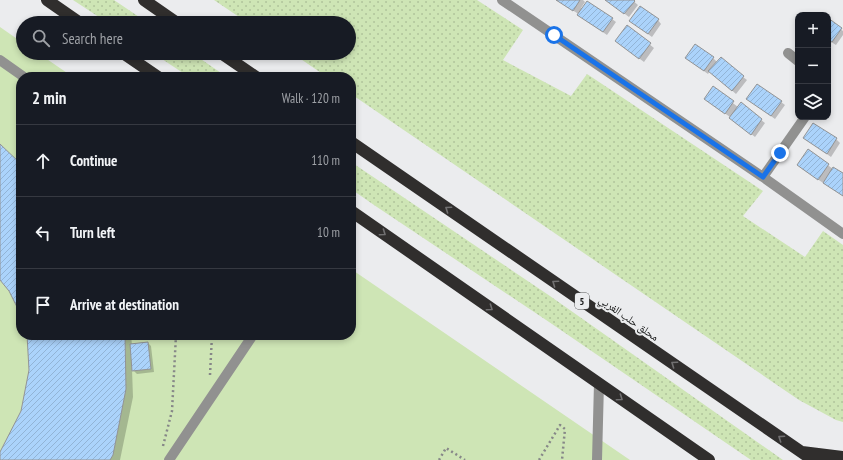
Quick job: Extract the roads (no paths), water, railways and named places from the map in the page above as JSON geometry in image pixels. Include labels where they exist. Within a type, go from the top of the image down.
[{"type":"highway","points":[[47,0],[70,16]]},
{"type":"highway","points":[[144,0],[168,16]]},
{"type":"highway","points":[[133,60],[151,72]]},
{"type":"highway","points":[[231,60],[249,72]]},
{"type":"highway","name":"محلق حلب الغربي","points":[[356,145],[814,460]]},
{"type":"highway","points":[[356,214],[709,460]]},
{"type":"highway","points":[[801,452],[843,456]]},
{"type":"street","points":[[502,0],[763,177],[843,234]]},
{"type":"street","points":[[788,53],[795,59]]},
{"type":"street","points":[[0,60],[17,72]]},
{"type":"street","points":[[763,177],[803,120]]},
{"type":"street","points":[[169,460],[250,340]]},
{"type":"street","points":[[597,460],[599,383]]}]
